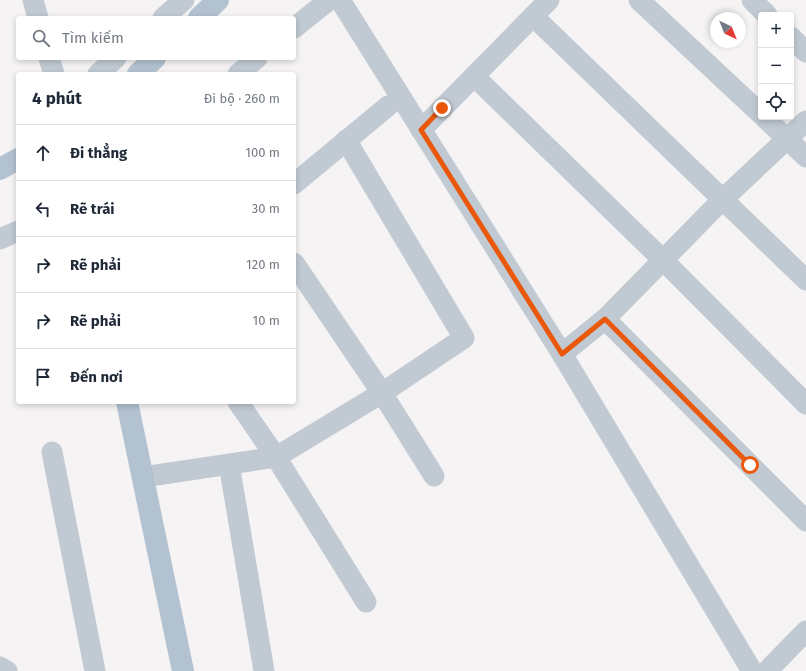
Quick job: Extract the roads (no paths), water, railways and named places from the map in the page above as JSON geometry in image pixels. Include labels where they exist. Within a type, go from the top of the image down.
[{"type":"main road","points":[[201,16],[218,0]]},
{"type":"main road","points":[[140,72],[153,60]]},
{"type":"main road","points":[[0,169],[16,160]]},
{"type":"main road","points":[[127,404],[183,671]]},
{"type":"street","points":[[33,0],[37,16]]},
{"type":"street","points":[[165,16],[184,0]]},
{"type":"street","points":[[296,26],[328,0]]},
{"type":"street","points":[[340,0],[562,354],[755,671],[805,633]]},
{"type":"street","points":[[421,130],[549,0]]},
{"type":"street","points":[[639,0],[758,111]]},
{"type":"street","points":[[752,0],[765,12]]},
{"type":"street","points":[[533,16],[806,280]]},
{"type":"street","points":[[794,40],[806,52]]},
{"type":"street","points":[[50,60],[53,72]]},
{"type":"street","points":[[100,72],[114,60]]},
{"type":"street","points":[[240,72],[255,60]]},
{"type":"street","points":[[474,76],[663,260],[806,404]]},
{"type":"street","points":[[296,182],[388,106]]},
{"type":"street","points":[[767,120],[806,157]]},
{"type":"street","points":[[562,354],[605,319],[722,199],[806,121]]},
{"type":"street","points":[[143,477],[276,457],[382,393],[464,338],[346,140]]},
{"type":"street","points":[[0,239],[16,232]]},
{"type":"street","points":[[296,266],[382,393],[434,476]]},
{"type":"street","points":[[605,319],[806,521]]},
{"type":"street","points":[[239,404],[276,457],[366,602]]},
{"type":"street","points":[[52,452],[95,671]]},
{"type":"street","points":[[229,464],[264,671]]},
{"type":"street","points":[[0,667],[7,671]]}]
